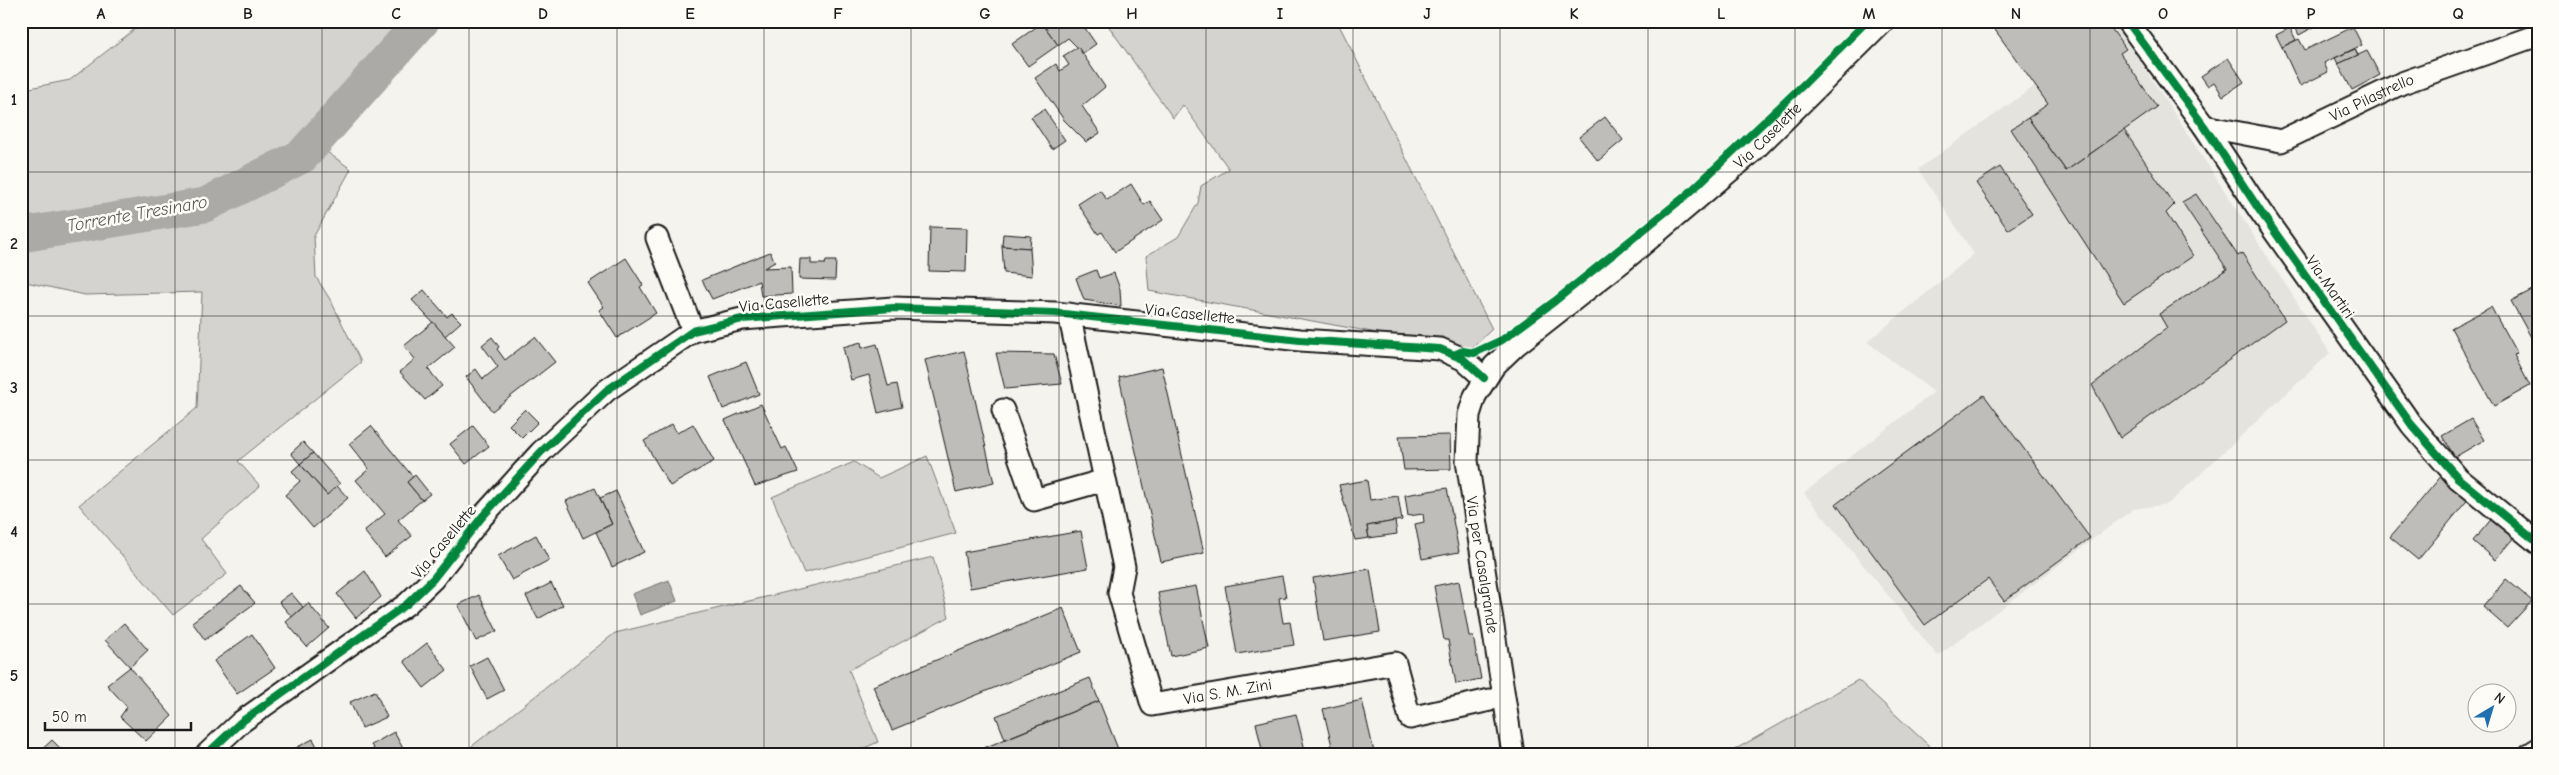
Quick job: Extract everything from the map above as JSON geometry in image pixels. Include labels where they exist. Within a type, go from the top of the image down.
[{"type":"street","name":"Via Caselette","points":[[1484,378],[1516,345],[1623,261],[1751,153],[1884,21]]},
{"type":"street","name":"Via Martiri","points":[[2127,21],[2204,126],[2282,243],[2412,424],[2458,478],[2538,543]]},
{"type":"street","name":"Via Pilastrello","points":[[2204,126],[2281,140],[2402,83],[2538,35]]},
{"type":"street","points":[[657,238],[693,331]]},
{"type":"street","name":"Via Casellette","points":[[207,754],[241,722],[407,604],[433,579],[482,517],[541,452],[607,390],[693,331],[742,318],[893,308],[1069,314],[1300,340],[1440,349],[1463,359],[1484,378]]},
{"type":"street","name":"Via S. M. Zini","points":[[1069,314],[1124,567],[1119,593],[1152,705],[1396,663],[1410,718],[1490,700]]},
{"type":"street","name":"Via per Casalgrande","points":[[1484,378],[1469,415],[1467,461],[1513,754]]},
{"type":"street","points":[[1003,410],[1034,500],[1105,480]]},
{"type":"street","points":[[2530,754],[2538,749]]},
{"type":"shaded area","points":[[145,21],[439,21],[327,152],[351,169],[314,236],[316,277],[331,301],[361,362],[238,461],[260,486],[201,539],[227,574],[173,615],[79,505],[197,408],[202,292],[85,295],[21,281],[21,100],[30,88],[70,80]]},
{"type":"shaded area","points":[[1105,21],[1337,21],[1492,329],[1470,350],[1149,291],[1146,256],[1178,237],[1198,203],[1201,186],[1229,169],[1183,105],[1173,118]]},
{"type":"shaded area","points":[[2118,27],[2330,353],[2168,504],[2133,509],[1938,656],[1804,493],[1934,392],[1867,342],[1974,254],[1918,169]]},
{"type":"shaded area","points":[[927,456],[956,533],[804,573],[772,497],[854,462],[879,478]]},
{"type":"shaded area","points":[[933,557],[949,617],[849,670],[878,742],[851,754],[462,754],[615,633]]},
{"type":"shaded area","points":[[669,580],[677,601],[640,615],[632,594]]},
{"type":"shaded area","points":[[1858,680],[1938,754],[1727,754]]},
{"type":"building","points":[[1044,21],[1072,21],[1077,28],[1082,24],[1096,44],[1083,53],[1068,38],[1058,45],[1042,23]]},
{"type":"building","points":[[2002,21],[2106,21],[2126,49],[2120,53],[2157,107],[2066,171],[2028,118],[2048,104],[1993,27]]},
{"type":"building","points":[[2292,21],[2325,21],[2299,35]]},
{"type":"building","points":[[1042,23],[1058,45],[1028,66],[1012,44]]},
{"type":"building","points":[[2353,27],[2362,45],[2324,63],[2328,72],[2300,86],[2282,47],[2299,39],[2305,50]]},
{"type":"building","points":[[2290,28],[2296,40],[2282,47],[2276,35]]},
{"type":"building","points":[[1078,47],[1105,87],[1082,106],[1100,133],[1086,142],[1064,120],[1035,78],[1056,64],[1060,71],[1069,65],[1063,56]]},
{"type":"building","points":[[2355,49],[2358,55],[2338,64],[2335,58]]},
{"type":"building","points":[[2367,51],[2380,75],[2352,90],[2338,64]]},
{"type":"building","points":[[2228,58],[2244,82],[2223,96],[2214,82],[2208,86],[2201,76]]},
{"type":"building","points":[[1044,109],[1065,140],[1052,149],[1031,117]]},
{"type":"building","points":[[1605,117],[1623,140],[1598,161],[1579,137]]},
{"type":"building","points":[[2028,118],[2066,171],[2124,130],[2174,205],[2166,213],[2193,256],[2124,303],[2011,129]]},
{"type":"building","points":[[2000,167],[2032,214],[2008,230],[1976,183]]},
{"type":"building","points":[[1131,184],[1144,205],[1150,201],[1163,220],[1115,252],[1102,232],[1098,234],[1078,204],[1100,190],[1107,200]]},
{"type":"building","points":[[2196,194],[2238,256],[2242,253],[2285,320],[2120,438],[2092,385],[2167,328],[2159,314],[2227,269],[2182,202]]},
{"type":"building","points":[[930,227],[967,228],[966,272],[929,271]]},
{"type":"building","points":[[1003,234],[1031,236],[1030,248],[1002,246]]},
{"type":"building","points":[[1002,246],[1030,248],[1032,276],[1004,273]]},
{"type":"building","points":[[770,252],[775,262],[764,268],[791,267],[792,294],[761,296],[759,281],[712,299],[702,280]]},
{"type":"building","points":[[626,258],[643,285],[640,287],[656,313],[617,338],[599,310],[604,307],[588,283]]},
{"type":"building","points":[[800,259],[811,259],[811,264],[825,264],[826,261],[836,261],[835,280],[799,279]]},
{"type":"building","points":[[1096,270],[1099,278],[1114,273],[1120,289],[1121,306],[1084,300],[1076,278]]},
{"type":"building","points":[[2534,289],[2538,295],[2538,350],[2511,301]]},
{"type":"building","points":[[424,290],[447,317],[452,313],[461,322],[445,336],[412,300]]},
{"type":"building","points":[[2491,307],[2517,354],[2514,355],[2530,386],[2494,406],[2451,328]]},
{"type":"building","points":[[433,322],[455,347],[428,369],[442,386],[425,400],[400,372],[415,359],[404,346]]},
{"type":"building","points":[[492,337],[499,347],[497,349],[505,360],[535,337],[555,362],[492,411],[466,377],[476,369],[483,379],[498,367],[482,345]]},
{"type":"building","points":[[861,342],[862,348],[877,344],[888,386],[897,384],[902,407],[878,413],[869,375],[851,380],[843,347]]},
{"type":"building","points":[[964,351],[994,483],[956,492],[925,360]]},
{"type":"building","points":[[996,353],[1054,354],[1062,384],[1005,389]]},
{"type":"building","points":[[746,362],[759,394],[723,409],[710,377]]},
{"type":"building","points":[[1162,367],[1204,553],[1161,562],[1119,377]]},
{"type":"building","points":[[1984,395],[2090,538],[2004,601],[1988,579],[1925,625],[1836,504]]},
{"type":"building","points":[[761,404],[782,449],[786,447],[798,472],[755,486],[725,420]]},
{"type":"building","points":[[525,409],[538,422],[522,438],[509,425]]},
{"type":"building","points":[[2471,419],[2484,440],[2455,457],[2442,436]]},
{"type":"building","points":[[672,424],[677,433],[693,424],[714,461],[670,486],[644,441]]},
{"type":"building","points":[[371,426],[413,477],[407,482],[422,500],[398,520],[412,536],[385,557],[364,531],[385,514],[356,480],[369,469],[349,444]]},
{"type":"building","points":[[473,426],[489,446],[466,464],[450,444]]},
{"type":"building","points":[[1450,435],[1451,469],[1404,470],[1399,436]]},
{"type":"building","points":[[303,442],[313,453],[300,464],[291,453]]},
{"type":"building","points":[[313,453],[340,484],[327,495],[300,464]]},
{"type":"building","points":[[300,464],[327,495],[337,486],[348,498],[313,528],[285,495],[300,481],[292,471]]},
{"type":"building","points":[[2443,474],[2470,497],[2418,560],[2390,537]]},
{"type":"building","points":[[415,475],[430,494],[422,500],[407,482]]},
{"type":"building","points":[[1367,480],[1370,500],[1398,496],[1402,520],[1367,526],[1369,538],[1355,540],[1339,485]]},
{"type":"building","points":[[595,488],[612,524],[583,538],[566,501]]},
{"type":"building","points":[[1447,488],[1459,552],[1422,559],[1415,524],[1424,522],[1423,514],[1408,516],[1405,495]]},
{"type":"building","points":[[616,491],[644,552],[612,567],[596,532],[612,524],[600,498]]},
{"type":"building","points":[[2494,516],[2516,535],[2495,560],[2473,541]]},
{"type":"building","points":[[1395,521],[1397,534],[1369,538],[1367,526]]},
{"type":"building","points":[[1081,531],[1088,568],[970,588],[964,552]]},
{"type":"building","points":[[536,535],[549,560],[512,580],[498,556]]},
{"type":"building","points":[[1370,569],[1380,632],[1323,641],[1313,578]]},
{"type":"building","points":[[365,571],[381,597],[356,618],[337,594]]},
{"type":"building","points":[[1282,576],[1286,597],[1279,598],[1283,623],[1290,622],[1294,645],[1237,654],[1225,586]]},
{"type":"building","points":[[2506,579],[2532,601],[2507,628],[2483,607]]},
{"type":"building","points":[[1459,581],[1469,636],[1473,636],[1481,679],[1456,684],[1448,640],[1444,640],[1434,586]]},
{"type":"building","points":[[551,583],[563,605],[538,619],[526,596]]},
{"type":"building","points":[[241,586],[255,603],[205,640],[192,622]]},
{"type":"building","points":[[1196,586],[1209,648],[1171,656],[1158,593]]},
{"type":"building","points":[[291,593],[303,607],[292,617],[279,602]]},
{"type":"building","points":[[479,595],[497,631],[476,641],[458,605]]},
{"type":"building","points":[[308,603],[329,628],[307,647],[286,622]]},
{"type":"building","points":[[1063,608],[1081,652],[892,730],[873,686]]},
{"type":"building","points":[[124,623],[148,650],[130,667],[105,640]]},
{"type":"building","points":[[252,634],[275,668],[237,694],[214,661]]},
{"type":"building","points":[[427,643],[447,670],[424,688],[404,661]]},
{"type":"building","points":[[487,657],[504,690],[487,699],[470,666]]},
{"type":"building","points":[[130,667],[172,716],[146,741],[120,717],[127,707],[107,685]]},
{"type":"building","points":[[1090,678],[1099,701],[1005,739],[996,716]]},
{"type":"building","points":[[375,691],[387,717],[362,728],[350,702]]},
{"type":"building","points":[[1362,700],[1374,752],[1334,754],[1323,709]]},
{"type":"building","points":[[1099,701],[1118,749],[1107,754],[969,754]]},
{"type":"building","points":[[1296,714],[1306,754],[1263,754],[1256,723]]},
{"type":"building","points":[[394,732],[406,754],[377,754],[371,745]]},
{"type":"building","points":[[313,739],[321,754],[284,754]]},
{"type":"building","points":[[52,740],[66,754],[37,754]]},
{"type":"waterway","name":"Torrente Tresinaro","points":[[21,235],[205,205],[302,156],[422,21]]},
{"type":"cycle path","points":[[1454,355],[1463,351],[1474,353],[1502,340],[1555,301],[1688,194],[1804,84],[1867,21]]},
{"type":"cycle path","points":[[2127,21],[2204,126],[2260,211],[2411,424],[2458,478],[2538,543]]},
{"type":"cycle path","points":[[207,754],[241,722],[407,604],[433,579],[482,517],[541,452],[607,390],[693,331],[742,319],[893,308],[1055,313],[1300,340],[1440,349],[1463,359],[1484,378]]}]
